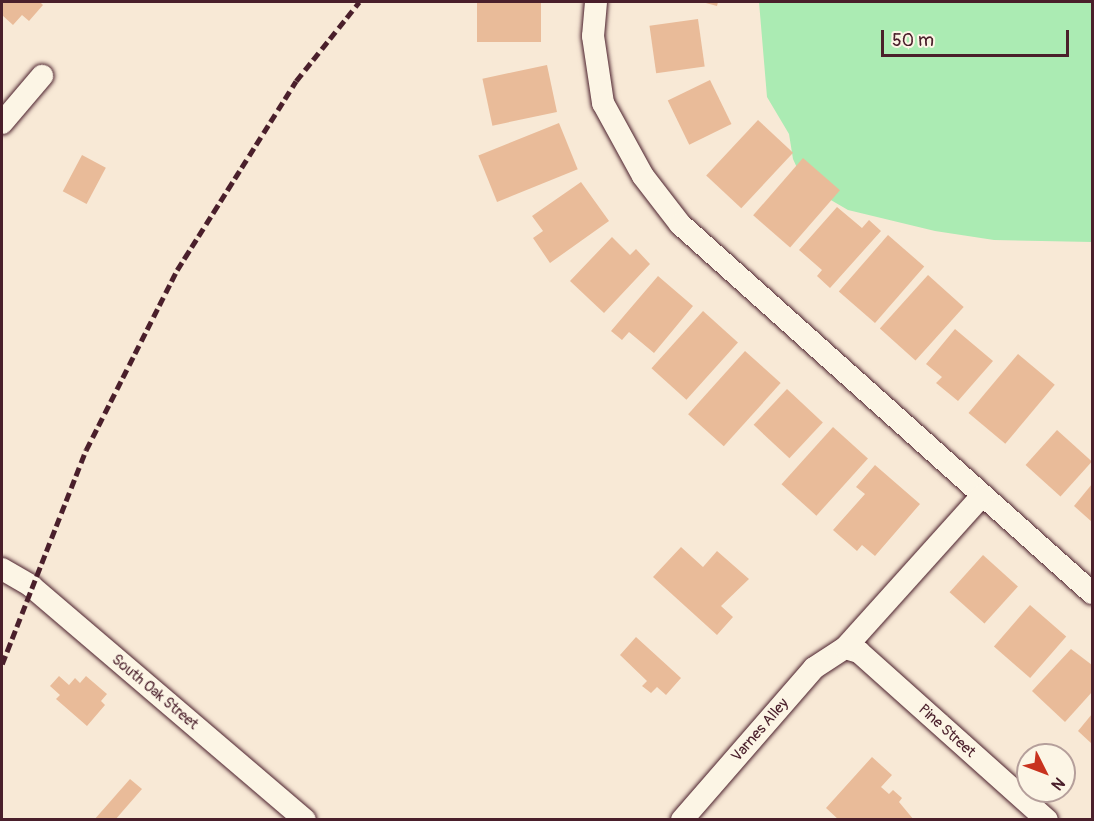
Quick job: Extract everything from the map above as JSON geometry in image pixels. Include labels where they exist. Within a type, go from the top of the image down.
[{"type":"street","points":[[596,2],[593,36],[603,103],[649,184],[680,224],[1092,593]]},
{"type":"street","points":[[2,123],[42,76]]},
{"type":"street","name":"Varnes Alley","points":[[682,819],[814,668],[845,648],[982,496]]},
{"type":"street","name":"South Oak Street","points":[[2,569],[31,586],[305,819]]},
{"type":"street","name":"Pine Street","points":[[845,648],[859,652],[1047,819]]},
{"type":"green space","points":[[759,2],[1092,2],[1092,242],[994,240],[935,231],[848,210],[805,185],[793,159],[789,134],[767,97]]},
{"type":"building","points":[[2,2],[40,2],[43,5],[29,21],[22,15],[13,25],[2,15]]},
{"type":"building","points":[[477,2],[541,2],[541,42],[477,42]]},
{"type":"building","points":[[702,2],[718,2],[717,6]]},
{"type":"building","points":[[698,19],[705,67],[656,73],[649,26]]},
{"type":"building","points":[[547,65],[557,112],[492,126],[482,79]]},
{"type":"building","points":[[710,80],[731,124],[689,145],[668,101]]},
{"type":"building","points":[[758,120],[793,153],[741,208],[706,176]]},
{"type":"building","points":[[559,123],[578,169],[497,202],[478,156]]},
{"type":"building","points":[[82,155],[106,168],[87,204],[63,191]]},
{"type":"building","points":[[803,158],[840,190],[790,248],[753,215]]},
{"type":"building","points":[[581,182],[609,221],[550,263],[533,238],[543,231],[532,216]]},
{"type":"building","points":[[837,207],[862,228],[869,220],[881,231],[830,288],[817,276],[822,270],[799,250]]},
{"type":"building","points":[[888,235],[924,266],[875,323],[839,292]]},
{"type":"building","points":[[612,237],[630,255],[636,249],[650,264],[604,313],[570,281]]},
{"type":"building","points":[[928,275],[964,307],[915,361],[880,329]]},
{"type":"building","points":[[658,276],[693,306],[654,353],[629,332],[622,340],[611,331]]},
{"type":"building","points":[[703,311],[738,342],[686,400],[651,368]]},
{"type":"building","points":[[955,329],[993,361],[958,401],[936,383],[942,377],[926,364]]},
{"type":"building","points":[[745,351],[781,383],[724,446],[688,414]]},
{"type":"building","points":[[1018,354],[1055,385],[1005,444],[969,413]]},
{"type":"building","points":[[787,389],[823,422],[789,458],[754,425]]},
{"type":"building","points":[[833,427],[868,458],[816,516],[781,484]]},
{"type":"building","points":[[1057,430],[1092,461],[1060,496],[1026,465]]},
{"type":"building","points":[[875,465],[920,504],[875,556],[862,545],[857,551],[833,530],[865,494],[856,487]]},
{"type":"building","points":[[1092,484],[1092,522],[1074,506]]},
{"type":"building","points":[[681,547],[703,567],[717,551],[749,579],[721,606],[733,617],[717,635],[653,577]]},
{"type":"building","points":[[983,555],[1018,586],[984,624],[950,592]]},
{"type":"building","points":[[1030,605],[1066,636],[1030,678],[994,647]]},
{"type":"building","points":[[636,637],[681,678],[666,695],[657,687],[651,693],[642,686],[647,681],[620,655]]},
{"type":"building","points":[[1071,649],[1092,665],[1092,692],[1065,722],[1032,691]]},
{"type":"building","points":[[59,676],[69,685],[75,678],[80,683],[86,676],[107,694],[101,701],[105,705],[87,726],[56,699],[60,695],[50,686]]},
{"type":"building","points":[[1092,714],[1092,744],[1078,731]]},
{"type":"building","points":[[872,757],[892,775],[881,787],[889,794],[893,790],[902,798],[899,802],[914,820],[839,820],[826,808]]},
{"type":"building","points":[[130,779],[142,789],[115,820],[94,820]]},
{"type":"railway","points":[[2,664],[86,450],[177,270],[296,81],[359,2]]}]
